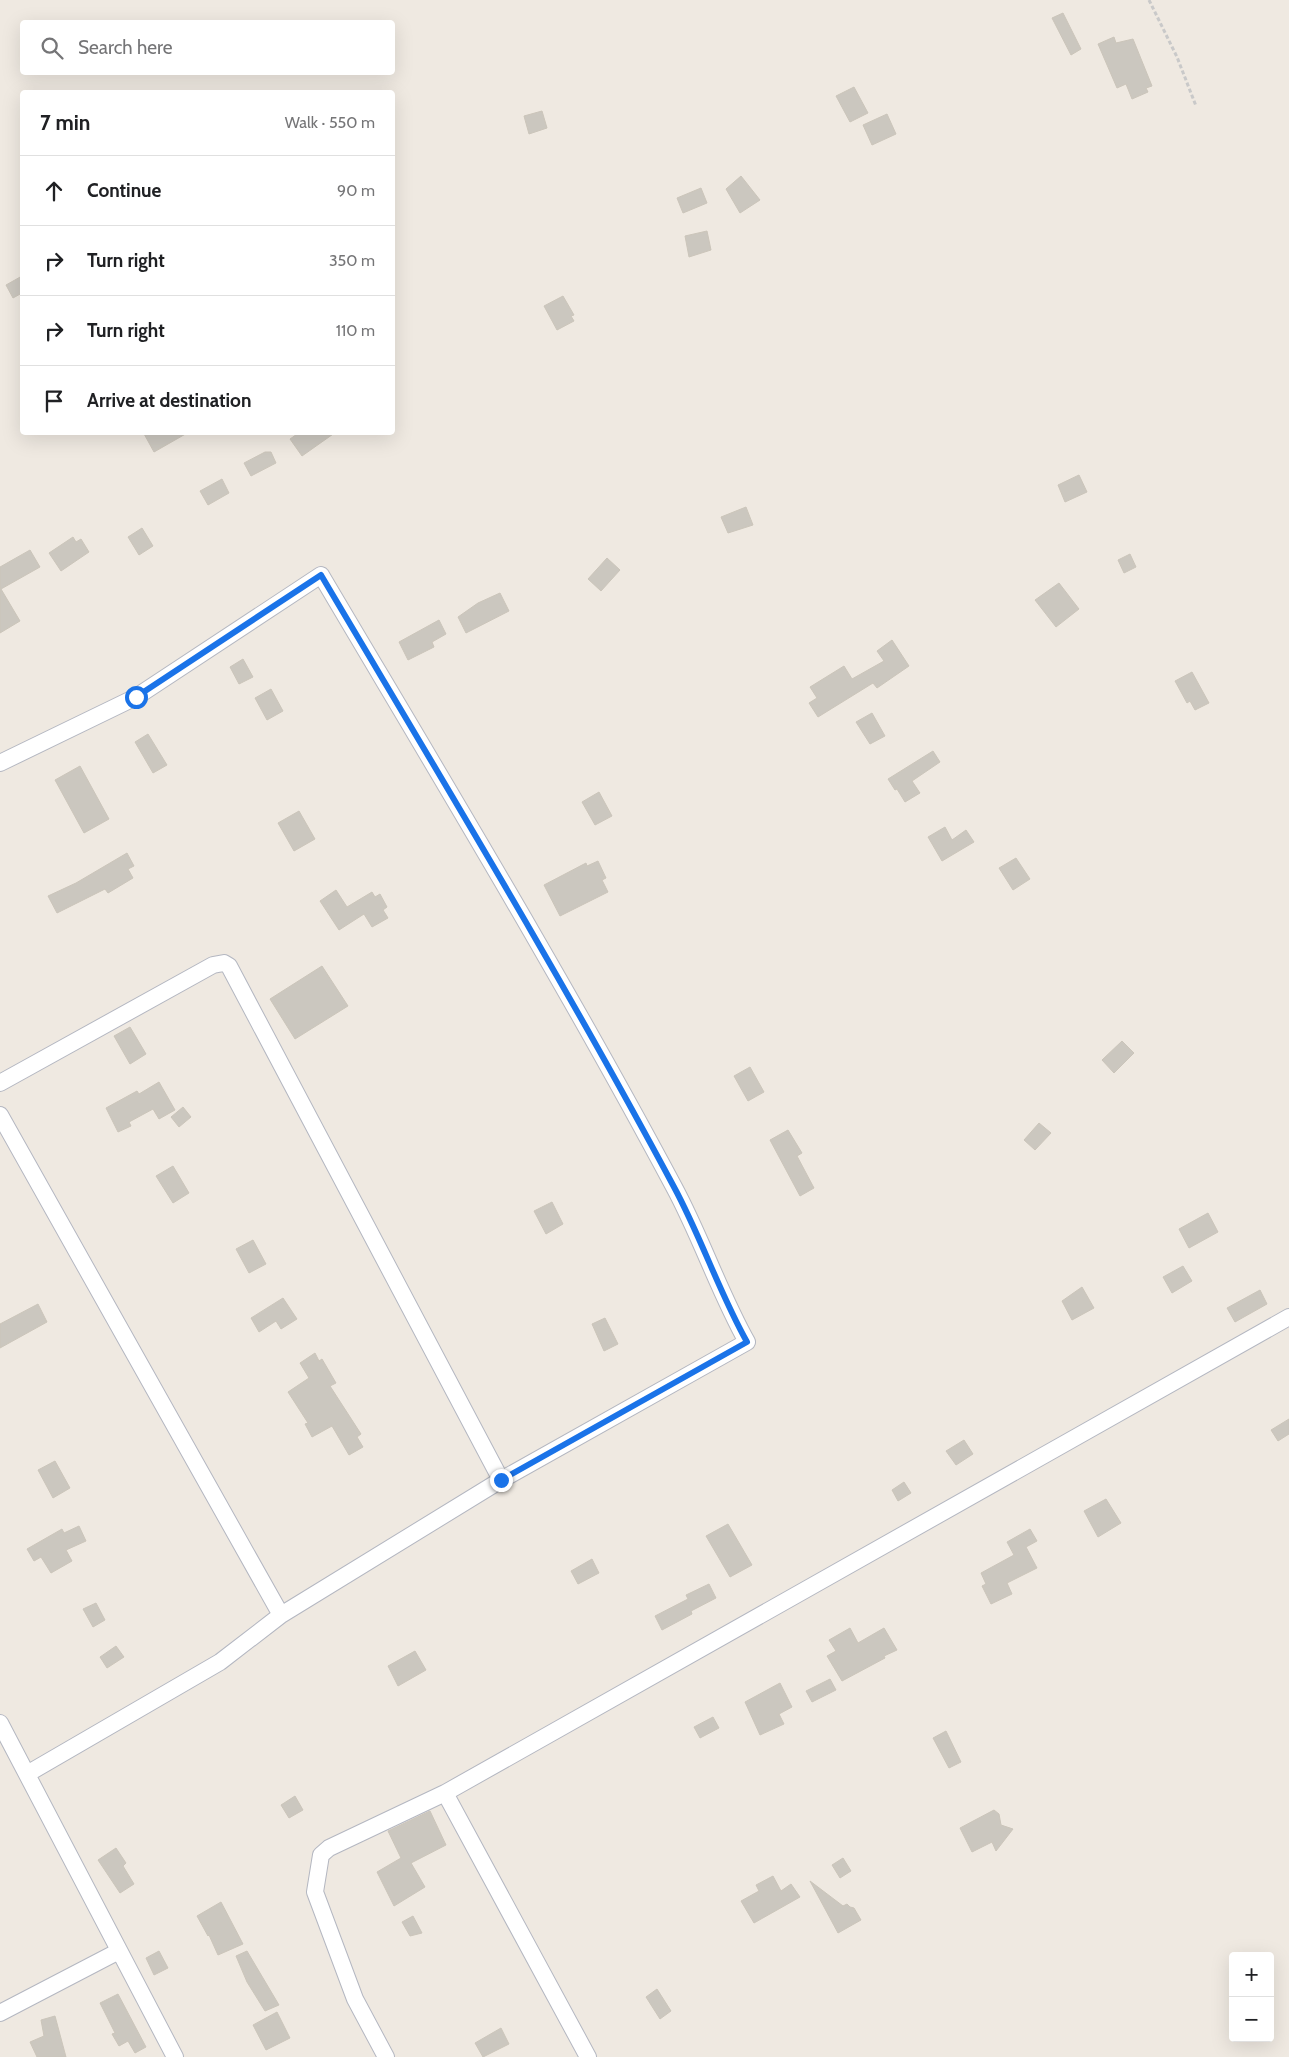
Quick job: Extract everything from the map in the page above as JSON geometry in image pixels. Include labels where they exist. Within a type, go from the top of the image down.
[{"type":"street","points":[[0,763],[136,697],[321,575],[529,926],[647,1138],[675,1189],[730,1312],[747,1342],[501,1480],[281,1615],[220,1662],[27,1774]]},
{"type":"street","points":[[0,1083],[213,965],[218,963],[229,966],[501,1480]]},
{"type":"street","points":[[0,1115],[281,1615]]},
{"type":"street","points":[[386,2057],[355,1999],[316,1892],[321,1855],[328,1848],[444,1794],[1289,1317]]},
{"type":"street","points":[[0,1724],[67,1848],[175,2057]]},
{"type":"street","points":[[444,1794],[588,2057]]},
{"type":"street","points":[[0,2013],[119,1951]]},
{"type":"path","points":[[1149,0],[1177,57],[1196,106]]},
{"type":"building","points":[[1063,13],[1081,49],[1071,55],[1052,18]]},
{"type":"building","points":[[1114,37],[1116,43],[1133,39],[1152,86],[1146,88],[1148,92],[1132,99],[1126,84],[1117,88],[1098,44]]},
{"type":"building","points":[[854,87],[868,113],[850,122],[836,96]]},
{"type":"building","points":[[542,111],[547,128],[529,134],[524,116]]},
{"type":"building","points":[[887,114],[896,134],[872,145],[863,125]]},
{"type":"building","points":[[741,176],[760,200],[740,213],[726,189]]},
{"type":"building","points":[[701,188],[707,203],[683,213],[677,198]]},
{"type":"building","points":[[707,231],[711,250],[689,257],[685,236]]},
{"type":"building","points":[[20,277],[20,294],[13,298],[6,285]]},
{"type":"building","points":[[563,296],[574,315],[571,316],[574,321],[557,330],[544,306]]},
{"type":"building","points":[[145,435],[184,435],[154,452]]},
{"type":"building","points":[[296,435],[332,435],[302,456],[290,439]]},
{"type":"building","points":[[265,452],[271,452],[276,463],[251,476],[244,463]]},
{"type":"building","points":[[1079,475],[1087,492],[1065,502],[1058,485]]},
{"type":"building","points":[[222,479],[229,493],[208,505],[200,491]]},
{"type":"building","points":[[746,507],[753,525],[728,533],[721,517]]},
{"type":"building","points":[[142,528],[153,546],[139,555],[128,537]]},
{"type":"building","points":[[73,537],[76,542],[81,539],[89,552],[61,571],[49,553]]},
{"type":"building","points":[[30,550],[40,567],[1,589],[20,621],[0,633],[0,567]]},
{"type":"building","points":[[1130,554],[1136,567],[1124,573],[1118,560]]},
{"type":"building","points":[[607,558],[620,570],[601,591],[588,579]]},
{"type":"building","points":[[1059,583],[1079,609],[1056,627],[1035,600]]},
{"type":"building","points":[[500,593],[509,611],[466,633],[458,617],[478,603]]},
{"type":"building","points":[[439,620],[446,634],[432,642],[434,647],[408,660],[399,642]]},
{"type":"building","points":[[892,640],[909,666],[877,688],[873,683],[818,717],[809,703],[817,698],[810,687],[844,666],[852,679],[884,661],[877,651]]},
{"type":"building","points":[[243,659],[253,677],[239,684],[230,667]]},
{"type":"building","points":[[1192,672],[1209,703],[1195,710],[1190,701],[1187,703],[1175,681]]},
{"type":"building","points":[[271,689],[283,711],[267,720],[255,698]]},
{"type":"building","points":[[872,713],[885,736],[870,744],[856,722]]},
{"type":"building","points":[[148,734],[167,765],[153,773],[135,742]]},
{"type":"building","points":[[933,751],[940,762],[912,781],[920,793],[905,802],[888,779]]},
{"type":"building","points":[[80,766],[109,819],[84,833],[55,780]]},
{"type":"building","points":[[599,792],[612,816],[595,825],[582,802]]},
{"type":"building","points":[[299,811],[315,839],[294,851],[278,823]]},
{"type":"building","points":[[945,827],[952,840],[966,830],[974,842],[942,861],[928,837]]},
{"type":"building","points":[[127,853],[134,866],[128,869],[133,878],[108,893],[105,889],[57,913],[48,896],[76,883]]},
{"type":"building","points":[[1016,858],[1030,879],[1013,890],[999,868]]},
{"type":"building","points":[[598,861],[606,878],[602,880],[608,892],[560,916],[544,885],[586,863],[587,866]]},
{"type":"building","points":[[336,890],[347,907],[372,892],[375,897],[380,894],[387,907],[383,910],[388,918],[372,927],[364,914],[339,930],[320,901]]},
{"type":"building","points":[[322,966],[348,1006],[295,1039],[270,999]]},
{"type":"building","points":[[130,1027],[146,1054],[130,1064],[114,1036]]},
{"type":"building","points":[[1122,1041],[1134,1053],[1114,1073],[1102,1060]]},
{"type":"building","points":[[750,1067],[764,1092],[748,1101],[734,1076]]},
{"type":"building","points":[[159,1082],[175,1110],[159,1119],[153,1109],[129,1122],[131,1126],[118,1132],[106,1108],[137,1091],[139,1094]]},
{"type":"building","points":[[183,1107],[191,1117],[179,1127],[171,1117]]},
{"type":"building","points":[[1039,1123],[1051,1133],[1035,1150],[1024,1140]]},
{"type":"building","points":[[788,1130],[802,1153],[797,1156],[814,1188],[800,1196],[770,1140]]},
{"type":"building","points":[[173,1166],[189,1193],[173,1203],[156,1176]]},
{"type":"building","points":[[552,1202],[563,1224],[546,1234],[534,1211]]},
{"type":"building","points":[[1208,1213],[1218,1232],[1189,1248],[1179,1229]]},
{"type":"building","points":[[253,1240],[266,1264],[249,1273],[236,1249]]},
{"type":"building","points":[[1183,1266],[1192,1281],[1172,1293],[1163,1277]]},
{"type":"building","points":[[1082,1287],[1094,1308],[1072,1320],[1062,1301]]},
{"type":"building","points":[[1260,1290],[1267,1304],[1235,1322],[1227,1308]]},
{"type":"building","points":[[283,1298],[297,1319],[281,1329],[276,1321],[259,1332],[251,1318]]},
{"type":"building","points":[[38,1304],[47,1322],[0,1348],[0,1324]]},
{"type":"building","points":[[605,1318],[618,1344],[604,1351],[592,1324]]},
{"type":"building","points":[[315,1353],[319,1361],[322,1359],[336,1383],[330,1386],[361,1434],[357,1437],[363,1447],[349,1455],[332,1426],[312,1437],[305,1424],[308,1423],[288,1392],[309,1378],[300,1363]]},
{"type":"building","points":[[1289,1419],[1289,1434],[1278,1441],[1271,1430]]},
{"type":"building","points":[[964,1440],[973,1454],[956,1465],[946,1451]]},
{"type":"building","points":[[55,1461],[70,1488],[53,1498],[38,1470]]},
{"type":"building","points":[[904,1482],[911,1493],[898,1501],[892,1490]]},
{"type":"building","points":[[1106,1499],[1121,1523],[1098,1537],[1084,1511]]},
{"type":"building","points":[[728,1524],[752,1565],[730,1577],[706,1536]]},
{"type":"building","points":[[79,1526],[86,1541],[66,1550],[72,1561],[51,1573],[41,1557],[34,1561],[27,1549],[62,1529],[64,1533]]},
{"type":"building","points":[[1030,1529],[1037,1541],[1026,1547],[1037,1568],[1007,1583],[1012,1594],[991,1604],[982,1586],[986,1584],[981,1573],[1014,1555],[1007,1542]]},
{"type":"building","points":[[592,1559],[599,1573],[578,1584],[571,1571]]},
{"type":"building","points":[[709,1584],[716,1598],[691,1611],[692,1614],[662,1630],[655,1616],[688,1599],[686,1595]]},
{"type":"building","points":[[96,1603],[105,1620],[93,1627],[83,1609]]},
{"type":"building","points":[[850,1628],[858,1643],[884,1628],[897,1650],[842,1681],[827,1656],[836,1651],[829,1640]]},
{"type":"building","points":[[116,1646],[124,1657],[107,1668],[100,1657]]},
{"type":"building","points":[[415,1651],[426,1670],[398,1686],[388,1666]]},
{"type":"building","points":[[830,1679],[836,1690],[812,1702],[806,1691]]},
{"type":"building","points":[[780,1683],[792,1707],[779,1714],[784,1724],[760,1735],[745,1702]]},
{"type":"building","points":[[713,1717],[719,1728],[700,1738],[694,1727]]},
{"type":"building","points":[[946,1731],[961,1762],[949,1768],[933,1738]]},
{"type":"building","points":[[295,1796],[303,1810],[289,1818],[281,1805]]},
{"type":"building","points":[[994,1810],[999,1814],[1001,1825],[1013,1829],[996,1851],[992,1842],[972,1852],[960,1828]]},
{"type":"building","points":[[430,1811],[446,1845],[411,1863],[425,1887],[394,1906],[377,1872],[401,1858],[388,1831]]},
{"type":"building","points":[[116,1848],[126,1863],[123,1866],[134,1884],[120,1893],[98,1860]]},
{"type":"building","points":[[843,1858],[851,1871],[840,1878],[832,1865]]},
{"type":"building","points":[[773,1876],[781,1891],[791,1884],[800,1897],[754,1923],[741,1901],[759,1891],[756,1885]]},
{"type":"building","points":[[810,1881],[843,1906],[847,1904],[854,1908],[861,1920],[838,1933]]},
{"type":"building","points":[[221,1902],[243,1944],[218,1955],[209,1935],[197,1916]]},
{"type":"building","points":[[413,1916],[422,1933],[410,1936],[402,1922]]},
{"type":"building","points":[[159,1951],[168,1968],[154,1975],[146,1958]]},
{"type":"building","points":[[247,1951],[279,2005],[265,2011],[247,1982],[236,1956]]},
{"type":"building","points":[[657,1989],[671,2011],[660,2019],[646,1997]]},
{"type":"building","points":[[118,1994],[146,2047],[135,2053],[128,2041],[119,2046],[112,2034],[115,2033],[100,2003]]},
{"type":"building","points":[[277,2012],[290,2038],[266,2050],[253,2025]]},
{"type":"building","points":[[55,2016],[66,2057],[37,2057],[30,2042],[44,2036],[41,2020]]},
{"type":"building","points":[[501,2028],[509,2044],[483,2057],[475,2043]]},
{"type":"route","points":[[136,697],[321,575],[529,926],[675,1189],[730,1312],[747,1342],[501,1480]]}]
